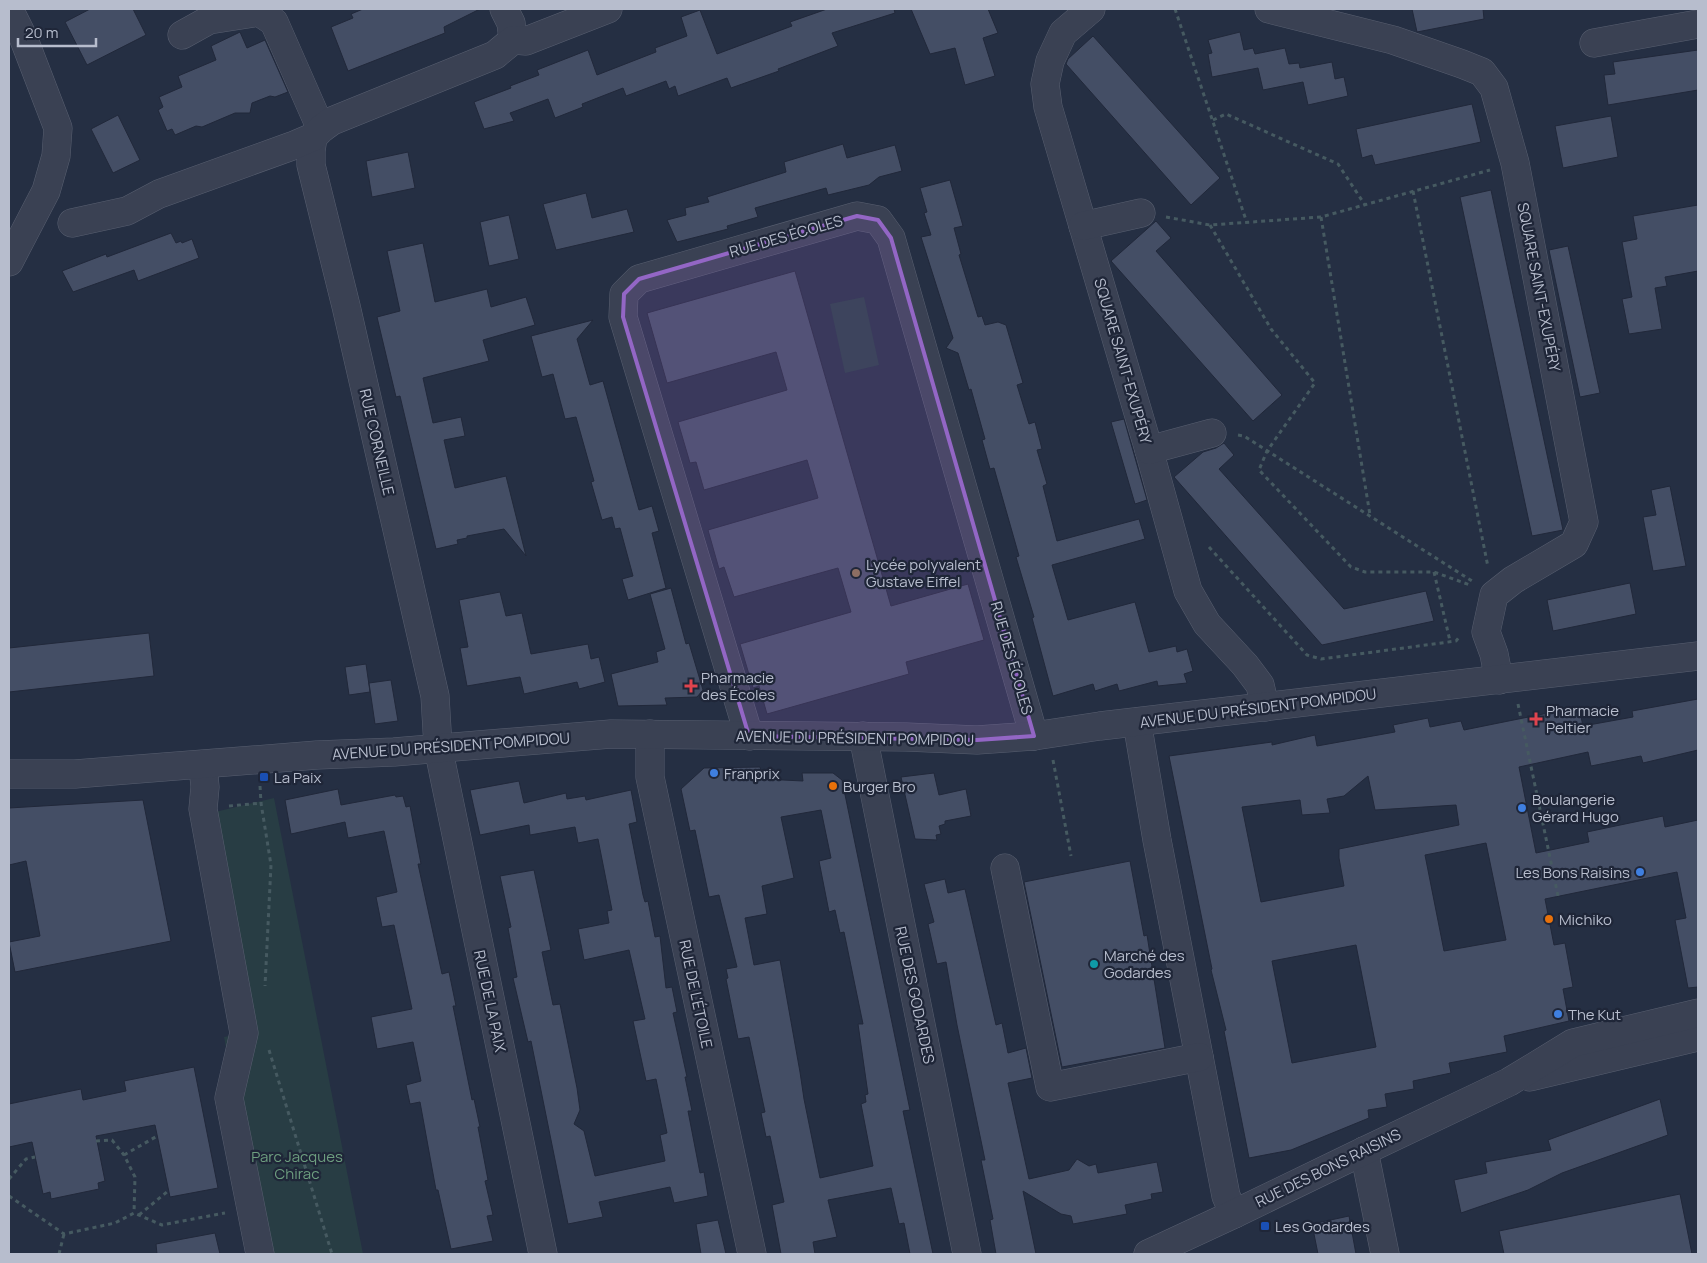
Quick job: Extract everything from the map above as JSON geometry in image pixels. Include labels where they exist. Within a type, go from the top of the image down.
[{"type":"street","points":[[9,9],[23,37],[58,128],[56,156],[46,191],[9,262]]},
{"type":"street","points":[[504,9],[511,23],[513,40]]},
{"type":"street","points":[[72,224],[127,211],[159,194],[317,133],[332,121],[495,55],[513,40],[526,41],[608,9]]},
{"type":"street","name":"SQUARE SAINT-EXUPÉRY","points":[[1091,9],[1063,33],[1050,61],[1045,84],[1048,107],[1149,450],[1188,591],[1207,624],[1245,665],[1260,685],[1265,707]]},
{"type":"street","name":"SQUARE SAINT-EXUPÉRY","points":[[1269,9],[1393,40],[1462,64],[1482,72],[1494,88],[1515,163],[1584,522],[1574,544],[1513,580],[1494,595]]},
{"type":"street","points":[[182,35],[209,20],[259,12],[274,22],[317,133]]},
{"type":"street","points":[[1594,43],[1698,24]]},
{"type":"street","name":"RUE CORNEILLE","points":[[317,133],[311,151],[311,165],[346,306],[436,704],[438,747]]},
{"type":"street","points":[[1083,226],[1140,213]]},
{"type":"street","name":"RUE DES ÉCOLES","points":[[749,736],[623,317],[624,294],[639,278],[857,216],[878,220],[891,238],[1042,744]]},
{"type":"street","points":[[1149,450],[1212,433]]},
{"type":"street","points":[[1494,595],[1486,632],[1508,689]]},
{"type":"street","name":"AVENUE DU PRÉSIDENT POMPIDOU","points":[[9,774],[75,774],[611,734],[863,736],[1042,744],[1137,722],[1451,685],[1508,689],[1576,671],[1698,656]]},
{"type":"street","points":[[1137,722],[1157,840],[1226,1196],[1234,1214]]},
{"type":"street","name":"RUE DE L'ÉTOILE","points":[[650,734],[650,777],[752,1254]]},
{"type":"street","name":"RUE DES GODARDES","points":[[863,736],[968,1254]]},
{"type":"street","name":"RUE DE LA PAIX","points":[[438,747],[543,1254]]},
{"type":"street","points":[[203,765],[206,787],[203,809],[244,1033],[229,1098],[260,1254]]},
{"type":"street","points":[[1005,868],[1050,1087],[1199,1057]]},
{"type":"street","name":"RUE DES BONS RAISINS","points":[[1148,1254],[1508,1082],[1573,1043],[1698,1013]]},
{"type":"street","name":"RUE DES BONS RAISINS","points":[[1508,1082],[1698,1037]]},
{"type":"street","points":[[1364,1151],[1386,1254]]},
{"type":"path","points":[[1175,9],[1247,222]]},
{"type":"path","points":[[1213,120],[1226,114],[1338,164],[1364,205]]},
{"type":"path","points":[[1140,213],[1210,225],[1321,218],[1515,163]]},
{"type":"path","points":[[1413,191],[1494,595]]},
{"type":"path","points":[[1321,218],[1370,516]]},
{"type":"path","points":[[1210,225],[1271,329],[1315,383],[1267,451],[1259,470],[1350,567],[1365,572],[1434,572],[1494,595]]},
{"type":"path","points":[[1212,433],[1244,436],[1494,595]]},
{"type":"path","points":[[1208,546],[1307,655],[1321,659],[1456,641],[1462,633]]},
{"type":"path","points":[[1434,572],[1450,641]]},
{"type":"path","points":[[1508,689],[1558,896]]},
{"type":"path","points":[[1042,744],[1071,856]]},
{"type":"path","points":[[260,783],[271,865],[265,990]]},
{"type":"path","points":[[268,1046],[332,1254]]},
{"type":"path","points":[[124,1155],[159,1135]]},
{"type":"path","points":[[96,1141],[112,1140],[124,1155],[136,1178],[134,1214]]},
{"type":"path","points":[[9,1178],[26,1159],[36,1157]]},
{"type":"path","points":[[139,1215],[168,1190]]},
{"type":"path","points":[[9,1196],[64,1234],[115,1223],[134,1214],[162,1225],[229,1212]]},
{"type":"path","points":[[59,1254],[64,1234]]},
{"type":"highlighted area","points":[[857,216],[878,220],[891,238],[1034,736],[977,740],[749,736],[623,317],[624,294],[639,279]]},
{"type":"green space","points":[[864,297],[879,365],[845,373],[830,304]]},
{"type":"green space","name":"Parc Jacques Chirac","points":[[274,798],[363,1254],[266,1254],[224,1037],[235,1035],[194,817]]},
{"type":"building","points":[[90,9],[133,9],[146,35],[87,65],[65,22]]},
{"type":"building","points":[[363,9],[480,9],[444,27],[445,33],[348,71],[331,27],[353,18],[351,14]]},
{"type":"building","points":[[827,9],[894,9],[895,13],[832,33],[838,46],[778,69],[779,71],[731,88],[727,78],[678,96],[675,86],[669,89],[666,81],[626,96],[623,88],[582,104],[583,107],[555,118],[548,99],[510,113],[514,121],[484,129],[474,102],[539,75],[537,70],[588,50],[597,75],[656,52],[655,48],[687,36],[681,17],[700,10],[717,54],[792,26],[790,22]]},
{"type":"building","points":[[911,9],[988,9],[998,33],[983,38],[995,76],[965,85],[955,48],[930,54]]},
{"type":"building","points":[[1412,9],[1483,9],[1484,19],[1417,32]]},
{"type":"building","points":[[240,32],[247,48],[265,40],[288,92],[252,103],[250,113],[235,113],[202,127],[196,126],[175,135],[172,129],[167,131],[158,110],[163,107],[159,97],[182,87],[178,76],[216,60],[211,46]]},
{"type":"building","points":[[1240,32],[1244,50],[1253,48],[1255,54],[1285,48],[1289,64],[1299,63],[1300,68],[1332,62],[1335,79],[1344,77],[1348,96],[1308,105],[1303,82],[1263,90],[1258,68],[1212,77],[1208,54],[1212,53],[1208,40]]},
{"type":"building","points":[[1093,36],[1220,178],[1191,205],[1066,64],[1068,59]]},
{"type":"building","points":[[1698,50],[1698,90],[1608,105],[1604,75],[1615,74],[1613,62]]},
{"type":"building","points":[[1472,104],[1481,142],[1375,165],[1372,155],[1362,158],[1356,129]]},
{"type":"building","points":[[118,115],[140,160],[113,173],[91,129]]},
{"type":"building","points":[[1611,116],[1618,157],[1563,168],[1555,126]]},
{"type":"building","points":[[843,144],[847,158],[895,145],[902,171],[879,177],[869,185],[828,195],[826,188],[755,208],[758,217],[727,226],[728,229],[677,242],[667,220],[686,215],[685,208],[709,202],[707,197],[786,172],[784,162]]},
{"type":"building","points":[[408,152],[415,188],[372,197],[366,161]]},
{"type":"building","points":[[950,180],[963,226],[954,228],[961,254],[959,255],[978,317],[982,316],[985,325],[998,322],[1006,325],[1023,383],[1017,385],[1029,424],[1035,422],[1042,449],[1037,450],[1047,484],[1043,486],[1057,541],[1139,519],[1145,539],[1052,565],[1068,620],[1135,602],[1149,652],[1176,646],[1177,652],[1187,649],[1193,671],[1184,674],[1187,683],[1158,686],[1157,681],[1119,691],[1117,684],[1095,691],[1093,684],[1053,696],[1032,618],[1034,617],[1016,557],[1019,556],[994,468],[990,469],[982,440],[985,439],[971,389],[969,390],[958,353],[946,348],[953,338],[921,237],[931,235],[924,213],[927,212],[920,188]]},
{"type":"building","points":[[1491,190],[1563,530],[1532,536],[1460,197]]},
{"type":"building","points":[[586,193],[592,218],[627,209],[634,232],[556,250],[543,204]]},
{"type":"building","points":[[1698,205],[1698,271],[1665,277],[1667,286],[1655,288],[1662,329],[1629,334],[1622,299],[1632,297],[1622,242],[1637,239],[1633,216]]},
{"type":"building","points":[[509,215],[519,259],[489,266],[480,222]]},
{"type":"building","points":[[1156,221],[1171,238],[1156,251],[1282,395],[1253,421],[1111,261]]},
{"type":"building","points":[[171,233],[176,243],[192,239],[199,258],[138,281],[134,270],[73,292],[62,271],[106,254],[107,257]]},
{"type":"building","points":[[423,243],[435,302],[487,289],[491,307],[526,297],[535,325],[483,340],[489,361],[423,378],[433,423],[461,417],[465,436],[444,440],[455,488],[506,476],[526,556],[504,529],[467,536],[467,538],[457,540],[458,544],[436,549],[400,396],[396,397],[377,317],[400,311],[387,251]]},
{"type":"building","points":[[1568,246],[1600,393],[1580,397],[1549,250]]},
{"type":"building","points":[[795,271],[891,606],[968,584],[984,640],[906,662],[909,674],[767,714],[759,686],[753,688],[740,644],[851,612],[838,568],[734,597],[724,567],[719,569],[708,530],[818,498],[807,460],[704,490],[696,462],[690,463],[678,422],[787,390],[776,352],[667,383],[647,313]]},
{"type":"building","points":[[593,320],[577,339],[590,385],[603,381],[639,510],[652,506],[659,531],[652,533],[666,588],[628,600],[622,579],[633,576],[620,528],[615,529],[612,517],[602,520],[591,482],[594,481],[576,417],[565,419],[553,374],[542,377],[531,336]]},
{"type":"building","points":[[1124,419],[1147,500],[1135,504],[1111,422]]},
{"type":"building","points":[[1224,443],[1234,455],[1219,469],[1344,609],[1426,591],[1434,621],[1322,645],[1174,477],[1203,452]]},
{"type":"building","points":[[1670,486],[1686,566],[1653,571],[1643,517],[1656,515],[1651,490]]},
{"type":"building","points":[[1630,583],[1636,614],[1553,631],[1547,600]]},
{"type":"building","points":[[671,588],[686,644],[689,643],[703,690],[697,697],[665,698],[667,705],[618,706],[611,674],[658,662],[656,652],[665,649],[650,594]]},
{"type":"building","points":[[500,592],[506,616],[522,613],[531,654],[588,644],[591,659],[599,657],[605,682],[579,689],[577,682],[524,694],[520,677],[467,686],[460,648],[468,647],[459,600]]},
{"type":"building","points":[[149,633],[154,676],[9,692],[9,648]]},
{"type":"building","points":[[366,664],[370,692],[349,695],[345,667]]},
{"type":"building","points":[[391,680],[398,721],[375,724],[369,683]]},
{"type":"building","points":[[1698,699],[1698,750],[1643,763],[1641,756],[1591,766],[1588,752],[1519,767],[1536,853],[1589,842],[1587,832],[1663,816],[1665,827],[1698,820],[1698,987],[1688,988],[1675,920],[1686,918],[1677,872],[1545,899],[1554,945],[1565,943],[1573,987],[1563,989],[1569,1021],[1504,1036],[1507,1052],[1449,1063],[1451,1073],[1413,1081],[1414,1089],[1385,1094],[1387,1107],[1368,1110],[1369,1118],[1291,1150],[1249,1158],[1224,1031],[1226,1030],[1211,970],[1169,756],[1272,742],[1272,745],[1315,735],[1317,746],[1395,732],[1393,725],[1428,718],[1430,727],[1461,721],[1464,730],[1563,710],[1564,714],[1580,712],[1583,726],[1633,717],[1632,711]],"holes":[[[1368,776],[1375,810],[1456,805],[1459,825],[1339,849],[1344,886],[1261,902],[1242,807],[1300,800],[1302,815],[1330,813],[1327,799],[1344,796]],[[1486,843],[1506,940],[1444,951],[1425,855]],[[1356,945],[1376,1047],[1292,1063],[1272,961]]]},
{"type":"building","points":[[760,767],[763,779],[803,781],[802,773],[833,773],[842,780],[910,1110],[903,1111],[933,1254],[910,1254],[904,1223],[899,1224],[891,1188],[828,1200],[837,1237],[813,1242],[815,1254],[781,1254],[772,1205],[784,1202],[770,1136],[766,1137],[761,1113],[765,1112],[749,1037],[738,1039],[726,979],[728,978],[726,969],[737,967],[719,895],[709,897],[695,830],[690,831],[681,789],[704,768]],"holes":[[[821,810],[831,858],[819,861],[829,912],[835,910],[840,933],[844,932],[863,1024],[858,1024],[868,1094],[865,1095],[866,1102],[861,1104],[873,1166],[820,1178],[780,960],[754,965],[745,918],[767,914],[762,886],[794,878],[781,817]]]},
{"type":"building","points":[[934,773],[939,795],[966,789],[971,816],[945,821],[945,824],[939,826],[941,834],[936,835],[937,840],[915,839],[901,777]]},
{"type":"building","points":[[519,781],[524,803],[566,793],[567,799],[585,796],[586,800],[631,790],[637,822],[629,824],[643,895],[645,902],[648,901],[655,937],[660,936],[666,988],[672,987],[677,1012],[673,1013],[687,1077],[685,1077],[692,1111],[688,1111],[700,1173],[704,1172],[708,1196],[674,1203],[670,1187],[599,1202],[603,1217],[568,1224],[531,1041],[528,1042],[513,978],[517,977],[508,928],[511,927],[500,876],[534,870],[551,950],[542,952],[553,1005],[560,1004],[577,1088],[580,1110],[574,1124],[584,1131],[595,1176],[665,1161],[660,1135],[667,1133],[656,1079],[646,1081],[633,1021],[645,1019],[629,950],[584,960],[578,929],[609,923],[607,911],[612,910],[598,839],[578,843],[575,827],[530,835],[529,825],[480,835],[470,790]]},
{"type":"building","points":[[338,789],[341,805],[395,795],[396,797],[403,796],[406,807],[410,806],[421,864],[418,864],[442,974],[449,972],[456,1006],[453,1006],[472,1100],[474,1099],[480,1127],[478,1127],[488,1180],[485,1181],[493,1215],[487,1216],[493,1241],[451,1249],[438,1190],[436,1190],[420,1102],[410,1104],[406,1085],[421,1081],[413,1042],[377,1049],[371,1017],[412,1009],[394,925],[382,927],[376,897],[397,892],[384,831],[348,838],[345,822],[291,834],[285,800]]},
{"type":"building","points":[[143,800],[171,941],[15,972],[9,942],[40,936],[26,861],[9,865],[9,808]]},
{"type":"building","name":"Marché des Godardes","points":[[1130,861],[1144,936],[1147,935],[1165,1048],[1062,1067],[1024,882]]},
{"type":"building","points":[[945,879],[948,893],[965,889],[996,1025],[1002,1023],[1008,1053],[1026,1048],[1032,1078],[1008,1083],[1029,1179],[1069,1170],[1077,1159],[1089,1166],[1096,1164],[1098,1173],[1157,1162],[1163,1192],[1151,1194],[1152,1199],[1125,1205],[1127,1214],[1073,1224],[1071,1216],[1061,1214],[1023,1191],[1036,1254],[996,1254],[990,1220],[993,1219],[981,1160],[985,1160],[946,962],[937,964],[928,924],[934,922],[924,884]]},
{"type":"building","points":[[194,1067],[218,1188],[170,1197],[155,1125],[96,1136],[105,1181],[98,1183],[99,1189],[51,1199],[50,1192],[43,1194],[32,1142],[9,1147],[9,1104],[81,1089],[83,1100],[126,1091],[124,1081]]},
{"type":"building","points":[[1660,1099],[1668,1135],[1562,1173],[1528,1190],[1461,1213],[1454,1180],[1487,1173],[1485,1162],[1551,1150],[1548,1140]]},
{"type":"building","points":[[1680,1194],[1692,1254],[1504,1254],[1499,1231]]},
{"type":"building","points":[[1349,1216],[1356,1254],[1318,1254],[1312,1224]]},
{"type":"building","points":[[718,1220],[726,1254],[701,1254],[696,1224]]},
{"type":"building","points":[[215,1233],[220,1254],[157,1254],[156,1244]]},
{"type":"place","name":"Lycée polyvalent Gustave Eiffel","points":[[856,573]]},
{"type":"place","name":"Pharmacie des Écoles","points":[[691,686]]},
{"type":"place","name":"Pharmacie Peltier","points":[[1536,719]]},
{"type":"place","name":"Franprix","points":[[714,773]]},
{"type":"place","name":"La Paix","points":[[264,777]]},
{"type":"place","name":"Burger Bro","points":[[833,786]]},
{"type":"place","name":"Boulangerie Gérard Hugo","points":[[1522,808]]},
{"type":"place","name":"Les Bons Raisins","points":[[1640,872]]},
{"type":"place","name":"Michiko","points":[[1549,919]]},
{"type":"place","name":"Marché des Godardes","points":[[1094,964]]},
{"type":"place","name":"The Kut","points":[[1558,1014]]},
{"type":"place","name":"Les Godardes","points":[[1265,1226]]}]
